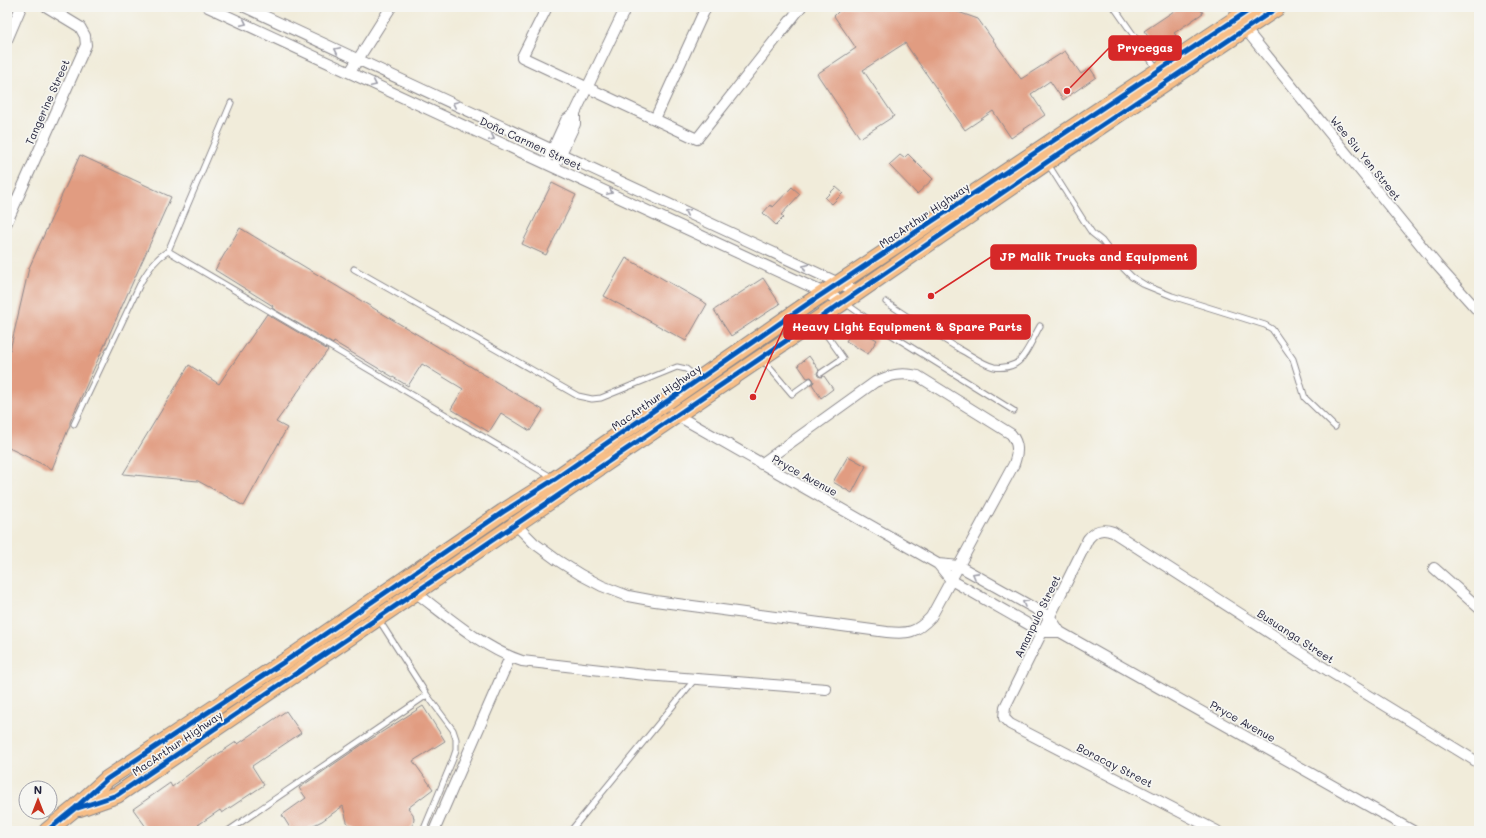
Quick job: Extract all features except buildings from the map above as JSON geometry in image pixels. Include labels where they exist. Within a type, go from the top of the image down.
[{"type":"highway","name":"MacArthur Highway","points":[[74,809],[117,795],[378,618],[515,524],[543,496],[555,479],[826,292],[1044,156],[1241,24],[1254,7]]},
{"type":"highway","name":"MacArthur Highway","points":[[47,831],[107,779],[290,658],[503,512],[543,496],[677,416],[844,302],[1158,71],[1241,24],[1278,7]]},
{"type":"street","points":[[7,40],[22,7]]},
{"type":"street","name":"Tangerine Street","points":[[7,222],[86,45],[85,36],[80,27],[47,7]]},
{"type":"street","name":"Doña Carmen Street","points":[[208,7],[826,292],[844,302]]},
{"type":"street","name":"Doña Carmen Street","points":[[245,7],[858,292]]},
{"type":"street","points":[[350,72],[391,7]]},
{"type":"street","points":[[547,7],[522,57],[697,139],[801,7]]},
{"type":"street","points":[[550,165],[556,152],[566,120],[575,113],[626,7]]},
{"type":"street","points":[[655,119],[706,7]]},
{"type":"street","name":"Wee Siu Yen Street","points":[[1241,24],[1437,265],[1479,312]]},
{"type":"street","points":[[503,512],[534,543],[557,560],[602,586],[628,596],[655,601],[887,632],[909,632],[925,624],[931,617],[1014,464],[1018,447],[1016,439],[1011,434],[918,376],[907,373],[896,374],[875,382],[761,464]]},
{"type":"street","name":"Pryce Avenue","points":[[662,406],[677,416],[938,564],[951,580],[1042,632],[1060,632]]},
{"type":"street","name":"Amanpulo Street","points":[[1004,718],[1005,707],[1088,539],[1100,529]]},
{"type":"street","name":"Busuanga Street","points":[[1100,529],[1113,532],[1329,671],[1479,763]]},
{"type":"street","name":"Pryce Avenue","points":[[938,564],[959,566],[1050,617],[1060,632],[1413,831]]},
{"type":"street","points":[[1434,568],[1479,608]]},
{"type":"street","points":[[415,592],[486,644],[510,657],[522,661],[695,679],[826,689]]},
{"type":"street","points":[[434,831],[510,657]]},
{"type":"street","name":"Boracay Street","points":[[1004,718],[1010,724],[1217,831]]},
{"type":"lane","points":[[1114,7],[1158,71]]},
{"type":"lane","points":[[74,424],[141,282],[158,257],[168,251],[231,103]]},
{"type":"lane","points":[[1044,156],[1092,233],[1102,242],[1120,266],[1132,277],[1145,285],[1172,296],[1265,325],[1272,329],[1293,359],[1305,398],[1335,427]]},
{"type":"lane","points":[[168,251],[555,479]]},
{"type":"lane","points":[[354,269],[578,396],[592,399],[601,398],[677,367],[686,369],[699,379]]},
{"type":"lane","points":[[844,302],[882,329],[1014,411]]},
{"type":"lane","points":[[886,302],[905,316],[994,367],[1004,367],[1015,364],[1024,355],[1040,326]]},
{"type":"lane","points":[[817,320],[843,358],[821,373]]},
{"type":"lane","points":[[761,358],[792,394],[810,381]]},
{"type":"lane","points":[[378,618],[427,695],[453,730],[456,739],[456,750],[453,759],[423,831]]},
{"type":"lane","points":[[573,828],[695,679]]},
{"type":"lane","points":[[228,831],[427,695]]},
{"type":"cycle path","points":[[47,831],[107,779],[290,658],[503,512],[555,479],[806,305],[1254,7]]},
{"type":"cycle path","points":[[78,808],[117,795],[1047,162],[1278,7]]},
{"type":"place","name":"Prycegas","points":[[1067,91]]},
{"type":"place","name":"JP Malik Trucks and Equipment","points":[[931,296]]},
{"type":"place","name":"Heavy Light Equipment & Spare Parts","points":[[753,397]]}]
